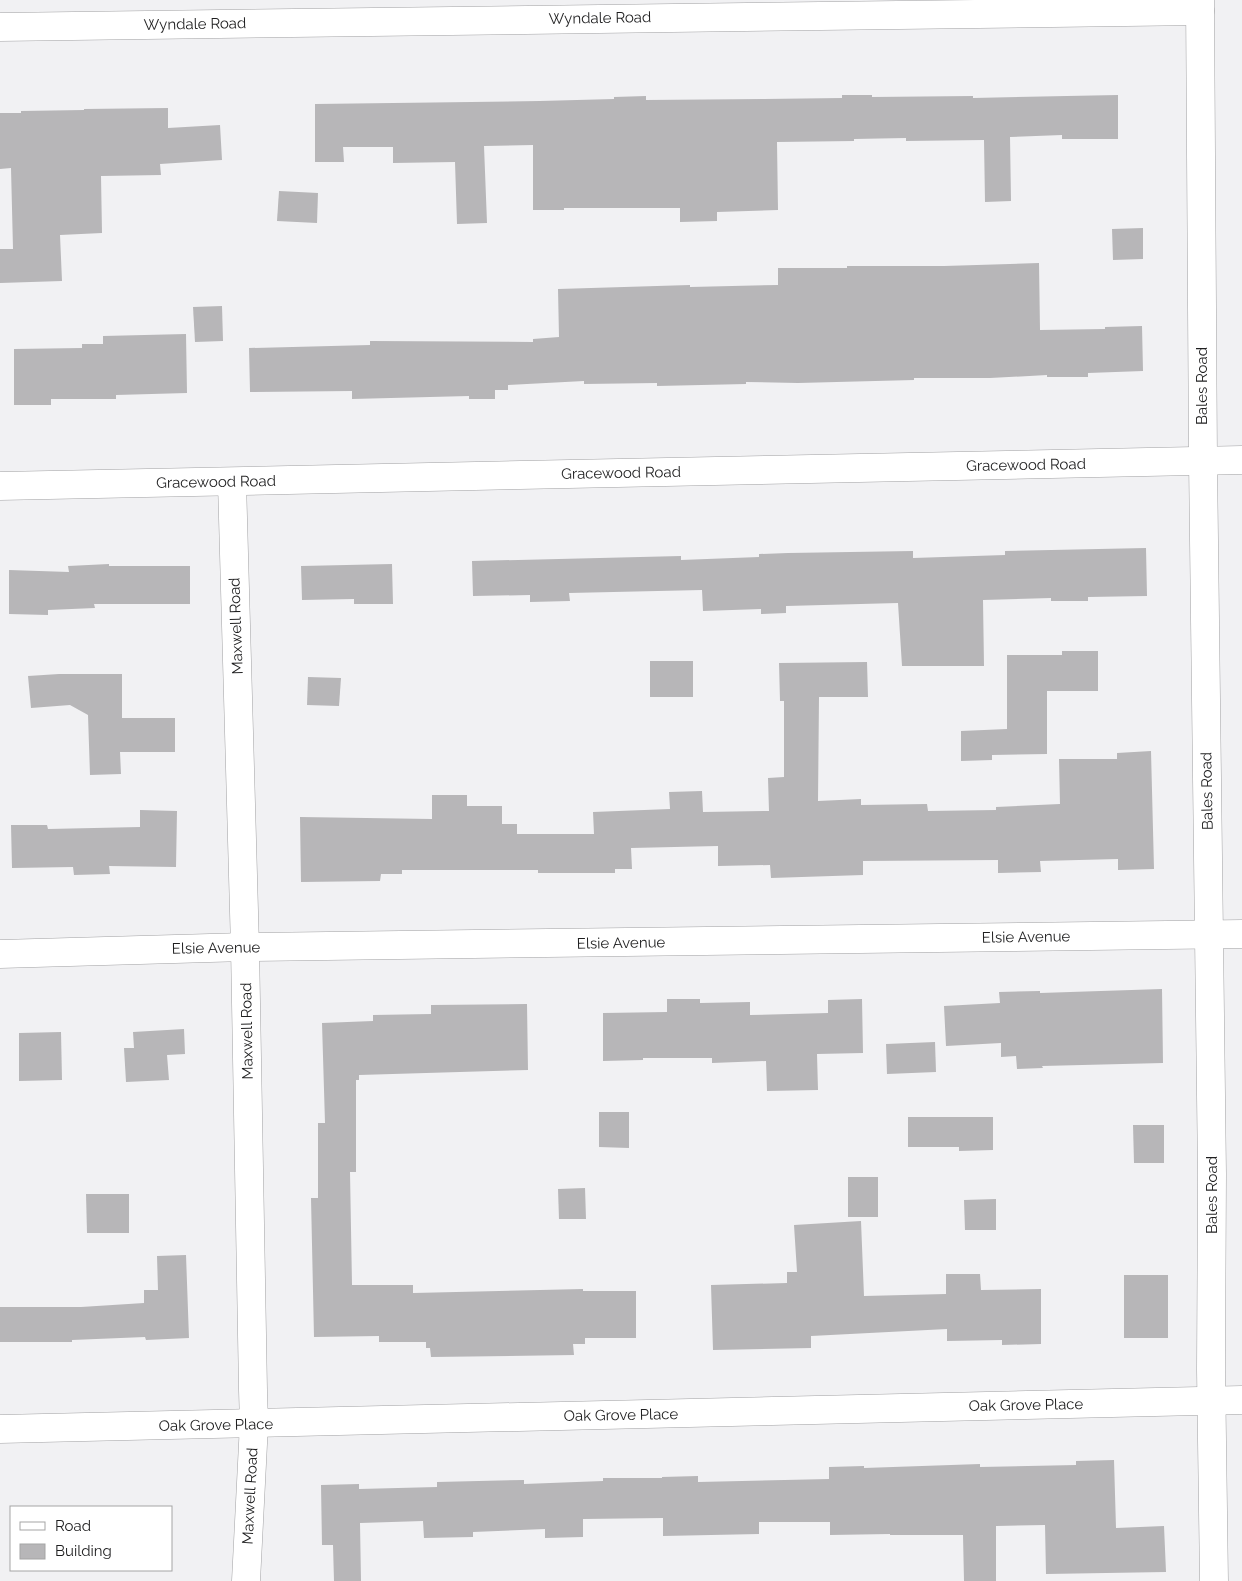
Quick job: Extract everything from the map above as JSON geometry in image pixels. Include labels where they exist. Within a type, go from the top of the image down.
[{"type":"street","name":"Wyndale Road","points":[[0,27],[1200,5]]},
{"type":"street","name":"Bales Road","points":[[1200,5],[1203,461],[1212,1174],[1214,1581]]},
{"type":"street","name":"Gracewood Road","points":[[0,486],[1242,460]]},
{"type":"street","name":"Maxwell Road","points":[[232,482],[245,947],[254,1424],[246,1581]]},
{"type":"street","name":"Elsie Avenue","points":[[0,954],[245,947],[1242,934]]},
{"type":"street","name":"Oak Grove Place","points":[[0,1429],[1242,1400]]},
{"type":"building","points":[[842,95],[872,95],[872,97],[973,96],[973,98],[1118,95],[1118,139],[1062,139],[1062,135],[1010,137],[1011,201],[985,202],[984,140],[906,141],[906,138],[777,142],[778,210],[717,212],[717,221],[680,222],[680,208],[564,208],[564,210],[533,210],[533,145],[484,146],[487,223],[457,224],[455,162],[393,163],[393,147],[343,147],[344,162],[315,162],[315,104],[540,101],[646,96],[646,100],[842,98]]},
{"type":"building","points":[[168,108],[168,128],[220,125],[222,160],[160,164],[161,175],[101,176],[102,233],[60,235],[62,281],[0,283],[0,249],[13,249],[11,168],[0,169],[0,113]]},
{"type":"building","points":[[279,191],[318,193],[317,223],[277,221]]},
{"type":"building","points":[[1143,228],[1143,259],[1113,260],[1112,229]]},
{"type":"building","points":[[1039,263],[1040,330],[1105,329],[1105,327],[1142,326],[1143,371],[1088,373],[1088,377],[1047,377],[1047,375],[657,386],[657,383],[584,384],[584,381],[508,385],[508,390],[495,390],[495,399],[469,399],[469,396],[352,399],[352,391],[250,392],[249,348],[370,345],[370,341],[533,342],[533,339],[559,337],[558,289],[690,285],[690,287],[778,285],[778,268]]},
{"type":"building","points":[[222,306],[223,341],[195,342],[193,307]]},
{"type":"building","points":[[186,334],[187,393],[116,395],[116,399],[51,399],[51,405],[14,405],[14,349],[82,348],[82,344],[103,344],[103,336]]},
{"type":"building","points":[[1146,548],[1147,596],[1088,597],[1088,601],[1051,601],[1051,598],[983,600],[984,666],[902,666],[898,603],[786,606],[786,613],[761,614],[761,609],[703,611],[702,590],[569,593],[570,601],[530,602],[530,595],[473,596],[472,561],[681,556],[681,560],[759,557],[759,554],[913,551],[913,558],[1005,555],[1005,551]]},
{"type":"building","points":[[109,564],[109,566],[190,566],[190,604],[94,604],[95,608],[48,610],[48,615],[9,614],[9,570],[69,572],[68,566]]},
{"type":"building","points":[[392,564],[393,604],[354,604],[354,599],[302,600],[301,566]]},
{"type":"building","points":[[1062,651],[1098,651],[1098,691],[1047,691],[1047,754],[992,755],[992,760],[961,761],[961,731],[1007,729],[1007,655],[1062,655]]},
{"type":"building","points":[[650,661],[693,661],[693,697],[650,697]]},
{"type":"building","points":[[867,662],[868,697],[819,697],[818,801],[861,799],[861,805],[927,804],[928,811],[996,810],[996,807],[1060,804],[1059,759],[1117,759],[1117,753],[1151,751],[1154,869],[1118,870],[1118,859],[1040,861],[1041,872],[998,873],[998,860],[863,861],[863,875],[771,878],[770,865],[718,866],[718,846],[631,848],[632,869],[615,869],[615,873],[538,873],[538,870],[402,870],[402,874],[381,874],[380,881],[301,882],[300,817],[432,819],[432,795],[467,795],[467,806],[502,806],[502,824],[517,824],[517,834],[594,834],[593,812],[670,809],[669,792],[702,791],[703,812],[769,811],[768,778],[784,777],[784,701],[780,701],[779,663]]},
{"type":"building","points":[[122,674],[122,718],[175,718],[175,752],[120,752],[121,774],[90,775],[88,715],[70,705],[31,708],[28,676]]},
{"type":"building","points":[[308,677],[341,678],[339,706],[307,705]]},
{"type":"building","points":[[140,810],[177,811],[176,867],[109,866],[110,874],[74,875],[73,867],[12,868],[11,825],[47,825],[48,829],[140,827]]},
{"type":"building","points":[[1162,989],[1163,1063],[1042,1066],[1043,1068],[1017,1069],[1016,1056],[1001,1057],[1001,1043],[946,1046],[944,1006],[1000,1003],[999,992],[1040,991],[1040,993]]},
{"type":"building","points":[[667,999],[700,999],[700,1003],[750,1002],[750,1015],[828,1013],[828,1000],[862,999],[863,1053],[817,1054],[818,1090],[767,1091],[766,1061],[712,1063],[712,1058],[643,1058],[643,1060],[603,1061],[603,1013],[667,1012]]},
{"type":"building","points":[[527,1004],[528,1070],[359,1075],[359,1080],[356,1080],[356,1172],[350,1172],[352,1285],[413,1285],[413,1293],[583,1289],[583,1291],[636,1291],[636,1338],[585,1338],[585,1344],[573,1344],[574,1355],[431,1357],[430,1348],[426,1348],[426,1342],[379,1342],[379,1336],[314,1337],[311,1198],[318,1198],[318,1123],[325,1123],[322,1023],[373,1021],[373,1015],[431,1014],[431,1005]]},
{"type":"building","points":[[184,1029],[185,1054],[167,1055],[169,1080],[126,1082],[124,1048],[134,1048],[133,1032]]},
{"type":"building","points":[[61,1032],[62,1080],[19,1081],[19,1033]]},
{"type":"building","points":[[935,1042],[936,1072],[887,1074],[886,1044]]},
{"type":"building","points":[[599,1112],[629,1112],[629,1148],[599,1147]]},
{"type":"building","points":[[908,1117],[993,1117],[993,1150],[959,1151],[959,1147],[908,1147]]},
{"type":"building","points":[[1133,1125],[1164,1125],[1164,1163],[1134,1163]]},
{"type":"building","points":[[848,1177],[878,1177],[878,1217],[848,1217]]},
{"type":"building","points":[[585,1188],[586,1219],[559,1219],[558,1189]]},
{"type":"building","points":[[86,1194],[129,1194],[129,1233],[87,1233]]},
{"type":"building","points":[[996,1199],[996,1230],[965,1230],[964,1200]]},
{"type":"building","points":[[861,1221],[864,1296],[946,1294],[946,1274],[980,1274],[981,1290],[1041,1289],[1041,1344],[1002,1345],[1002,1340],[947,1341],[947,1329],[811,1336],[811,1348],[713,1350],[711,1285],[787,1283],[787,1272],[797,1272],[794,1225]]},
{"type":"building","points":[[186,1255],[189,1338],[146,1340],[145,1337],[72,1340],[72,1342],[0,1342],[0,1307],[81,1307],[144,1303],[144,1290],[158,1290],[157,1256]]},
{"type":"building","points":[[1124,1275],[1168,1275],[1168,1338],[1124,1338]]},
{"type":"building","points":[[1114,1460],[1116,1528],[1164,1526],[1166,1572],[1046,1574],[1045,1525],[996,1526],[996,1581],[964,1581],[963,1535],[830,1535],[830,1522],[759,1522],[759,1534],[663,1536],[663,1518],[583,1519],[583,1537],[545,1538],[545,1529],[473,1532],[473,1537],[424,1538],[423,1521],[360,1523],[361,1581],[334,1581],[333,1545],[322,1545],[321,1485],[359,1484],[359,1489],[437,1487],[437,1482],[524,1480],[524,1484],[603,1481],[603,1478],[698,1476],[698,1482],[829,1479],[829,1467],[864,1466],[864,1468],[980,1464],[980,1467],[1076,1465],[1076,1461]]}]
